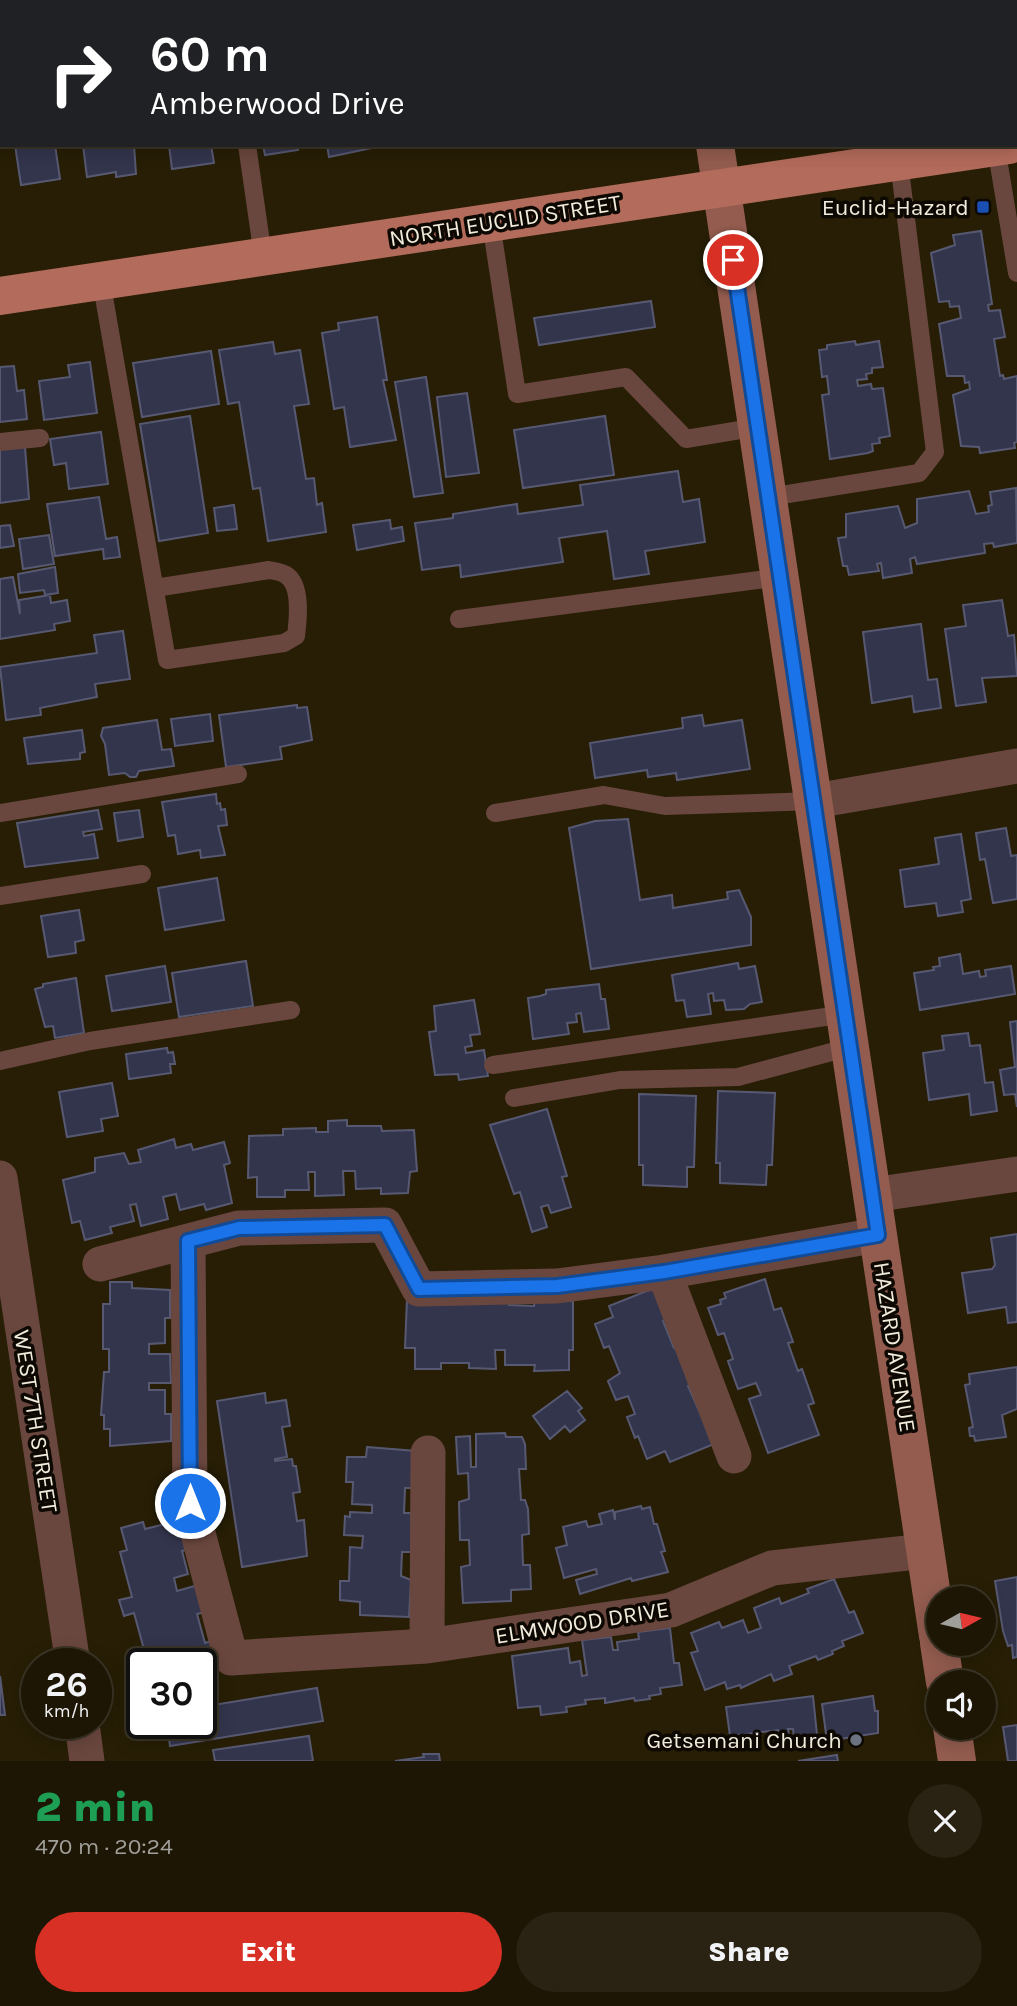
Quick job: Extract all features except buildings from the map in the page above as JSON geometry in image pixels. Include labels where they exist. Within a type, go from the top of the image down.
[{"type":"main road","name":"NORTH EUCLID STREET","points":[[0,296],[997,147]]},
{"type":"street","name":"HAZARD AVENUE","points":[[715,147],[930,1586]]},
{"type":"street","points":[[815,801],[1017,766]]},
{"type":"street","points":[[872,1195],[1017,1174]]},
{"type":"street","name":"WEST 7TH STREET","points":[[0,1178],[71,1648]]},
{"type":"street","points":[[100,1264],[239,1228],[385,1225],[419,1289],[557,1286],[664,1272],[878,1235]]},
{"type":"street","name":"ELMWOOD DRIVE","points":[[188,1241],[190,1503],[230,1658],[427,1646],[671,1610],[772,1568],[925,1551]]},
{"type":"street","points":[[664,1272],[734,1456]]},
{"type":"street","points":[[427,1646],[428,1453]]},
{"type":"street","points":[[84,1739],[87,1761]]},
{"type":"street","points":[[954,1740],[957,1761]]},
{"type":"lane","points":[[247,147],[263,256]]},
{"type":"lane","points":[[1010,147],[1017,273]]},
{"type":"lane","points":[[769,497],[919,473],[935,452],[899,162]]},
{"type":"lane","points":[[491,222],[517,394],[626,377],[686,439],[758,427]]},
{"type":"lane","points":[[101,281],[167,660],[284,643],[296,636],[299,613],[292,581],[286,575],[269,570],[155,588]]},
{"type":"lane","points":[[0,442],[40,438]]},
{"type":"lane","points":[[459,619],[781,577]]},
{"type":"lane","points":[[0,813],[238,774]]},
{"type":"lane","points":[[495,813],[604,795],[665,806],[815,801]]},
{"type":"lane","points":[[0,896],[142,874]]},
{"type":"lane","points":[[0,1061],[90,1041],[291,1010]]},
{"type":"lane","points":[[493,1065],[848,1030]]},
{"type":"lane","points":[[514,1098],[620,1080],[738,1077],[848,1030]]},
{"type":"place","name":"Euclid-Hazard","points":[[983,207]]},
{"type":"place","name":"Getsemani Church","points":[[856,1740]]},
{"type":"route","points":[[190,1503],[188,1241],[239,1228],[385,1225],[419,1289],[557,1286],[664,1272],[878,1235],[733,260]]}]
